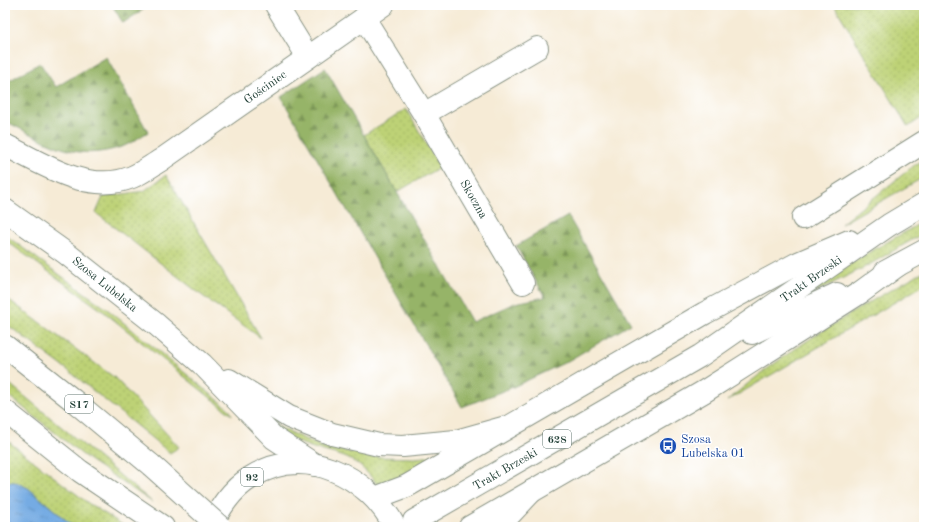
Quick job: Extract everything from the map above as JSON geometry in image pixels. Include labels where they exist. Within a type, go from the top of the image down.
[{"type":"main road","points":[[276,5],[308,58]]},
{"type":"main road","name":"Gościniec","points":[[5,145],[74,178],[91,182],[118,181],[132,177],[146,170],[383,5]]},
{"type":"main road","name":"Skoczna","points":[[364,18],[424,114],[523,283]]},
{"type":"main road","points":[[424,114],[537,48]]},
{"type":"main road","points":[[803,218],[924,142]]},
{"type":"main road","name":"Trakt Brzeski","points":[[700,356],[889,225],[924,204]]},
{"type":"main road","name":"Szosa Lubelska","points":[[5,210],[67,254],[202,364]]},
{"type":"main road","points":[[375,498],[407,486],[506,427],[705,313],[798,263],[889,225]]},
{"type":"main road","name":"Trakt Brzeski","points":[[404,524],[700,356],[898,265],[924,250]]},
{"type":"main road","points":[[470,527],[705,391],[860,292],[898,265]]},
{"type":"main road","name":"S17","points":[[5,346],[151,465],[220,527]]},
{"type":"main road","points":[[202,364],[289,418],[352,440],[379,445],[403,446],[434,444],[456,441],[506,427]]},
{"type":"main road","points":[[202,364],[274,438],[315,465]]},
{"type":"main road","points":[[5,411],[80,471],[164,527]]},
{"type":"main road","name":"92","points":[[210,527],[226,500],[250,478],[279,466],[295,463],[330,468],[346,475],[404,524]]},
{"type":"main road","points":[[498,527],[532,490]]},
{"type":"green space","points":[[112,5],[150,5],[123,23]]},
{"type":"green space","points":[[834,5],[924,5],[924,116],[908,127]]},
{"type":"green space","points":[[106,57],[148,132],[124,146],[106,151],[90,153],[76,152],[48,143],[5,121],[5,83],[40,63],[56,87]]},
{"type":"green space","points":[[325,68],[472,322],[515,303],[545,297],[516,246],[568,216],[631,324],[566,362],[513,387],[462,407],[281,97]]},
{"type":"green space","points":[[406,109],[440,167],[397,192],[364,135]]},
{"type":"green space","points":[[924,159],[924,177],[841,224],[912,167]]},
{"type":"green space","points":[[166,175],[261,338],[204,297],[96,213],[103,197],[144,191]]},
{"type":"green space","points":[[924,221],[924,233],[867,266],[791,304],[861,257]]},
{"type":"green space","points":[[5,235],[107,309],[229,409],[232,415],[104,312],[5,240]]},
{"type":"green space","points":[[924,271],[924,285],[727,401],[773,364],[822,331]]},
{"type":"green space","points":[[5,297],[115,378],[179,447],[170,453],[69,371],[5,323]]},
{"type":"green space","points":[[5,380],[152,502],[88,459],[5,393]]},
{"type":"green space","points":[[265,421],[320,446],[345,451],[380,457],[413,458],[447,455],[379,487],[360,466],[351,460],[298,442]]},
{"type":"green space","points":[[5,439],[88,503],[126,527],[74,527],[28,488],[15,482],[5,482]]},
{"type":"water","points":[[5,482],[15,482],[28,488],[74,527],[5,527]]},
{"type":"place","name":"Szosa Lubelska 01","points":[[668,446]]}]
